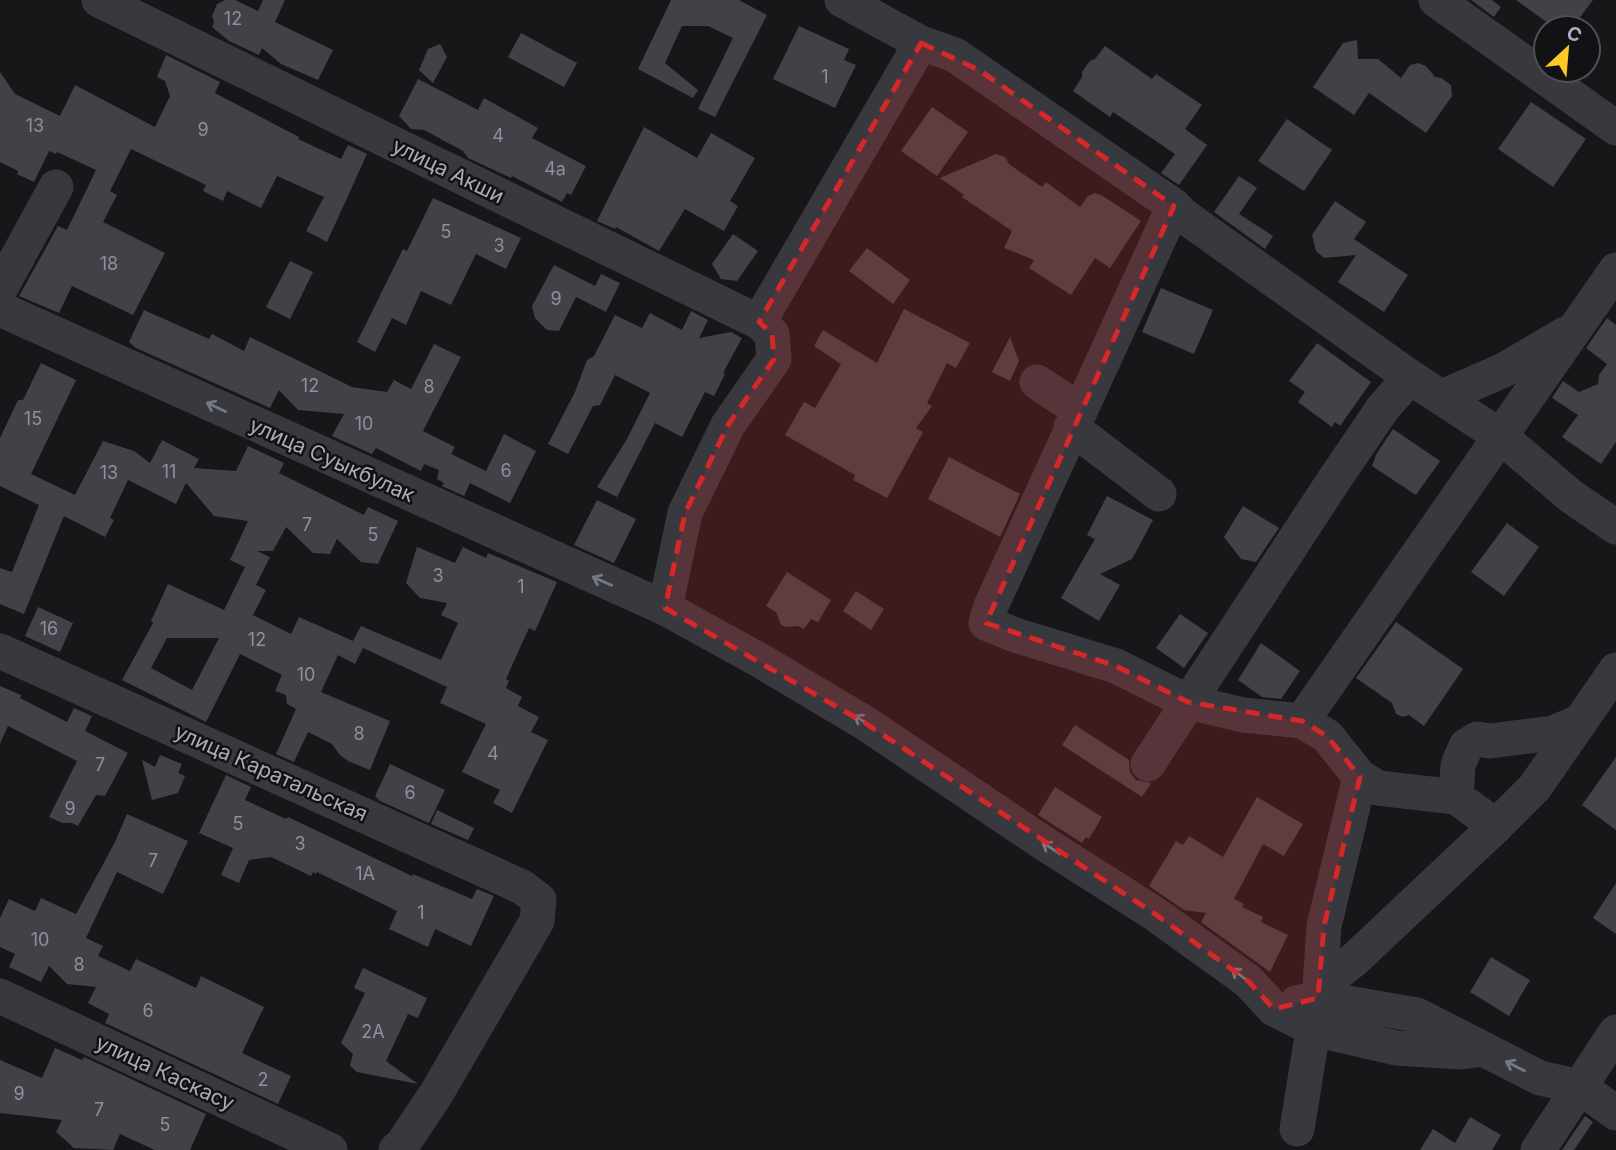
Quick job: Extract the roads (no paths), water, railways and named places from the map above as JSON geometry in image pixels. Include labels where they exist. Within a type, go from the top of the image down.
[{"type":"street","name":"улица Акши","points":[[99,0],[759,322]]},
{"type":"street","points":[[1436,0],[1616,128]]},
{"type":"street","points":[[854,3],[921,43],[955,55],[979,70],[1174,206],[1184,216],[1410,377],[1500,436],[1572,497],[1616,527]]},
{"type":"street","points":[[665,608],[685,513],[728,425],[774,359],[772,334],[759,322],[921,43]]},
{"type":"street","points":[[0,289],[55,187]]},
{"type":"street","points":[[1174,206],[1075,419],[991,606],[986,623],[1026,639],[1116,666],[1188,702],[1243,715],[1302,721],[1327,736],[1360,777],[1378,788],[1456,797],[1496,826]]},
{"type":"street","points":[[1302,721],[1616,270]]},
{"type":"street","name":"улица Суыкбулак","points":[[0,309],[665,608],[865,723],[1045,845],[1155,914],[1248,981],[1274,1009],[1317,1005]]},
{"type":"street","points":[[1442,397],[1504,370],[1575,329]]},
{"type":"street","points":[[1148,764],[1383,408],[1410,377]]},
{"type":"street","points":[[1037,382],[1159,494]]},
{"type":"street","name":"улица Каратальская","points":[[0,651],[522,887],[539,900],[537,921],[436,1094],[399,1148]]},
{"type":"street","points":[[1317,1005],[1356,958],[1535,787],[1616,670]]},
{"type":"street","points":[[1456,797],[1458,765],[1466,746],[1477,739],[1490,741],[1553,733],[1579,722]]},
{"type":"street","points":[[1297,1129],[1317,1005],[1324,926],[1360,777]]},
{"type":"street","name":"улица Каскасу","points":[[0,996],[330,1150]]},
{"type":"street","points":[[1317,1005],[1396,1048],[1461,1052],[1483,1049],[1540,1079],[1580,1087],[1616,1113]]},
{"type":"street","points":[[1538,1150],[1616,1031]]}]
